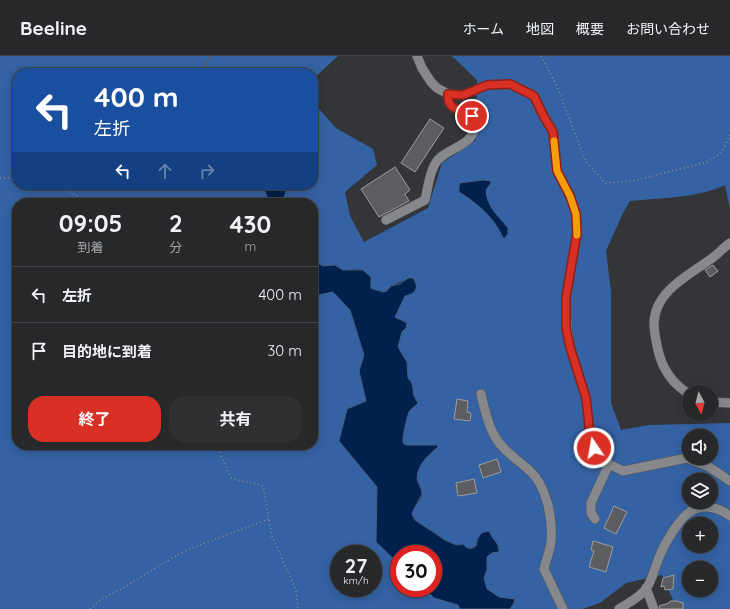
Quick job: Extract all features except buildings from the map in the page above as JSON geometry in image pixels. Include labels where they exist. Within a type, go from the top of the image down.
[{"type":"street","points":[[417,56],[422,68],[431,82],[437,88],[448,94],[463,95],[487,85],[510,84],[534,96],[553,132],[557,171],[570,196],[576,214],[577,233],[566,297],[566,328],[570,347],[586,398],[590,434],[594,448],[609,464],[623,470],[687,458],[709,467],[730,482]]},
{"type":"street","points":[[386,220],[425,200],[431,173],[435,163],[446,154],[466,143],[473,134],[474,122],[472,116],[467,112],[455,109],[450,105],[448,94]]},
{"type":"street","points":[[682,389],[673,381],[664,367],[659,353],[655,336],[654,322],[658,306],[666,294],[682,278],[712,258],[730,243]]},
{"type":"street","points":[[481,394],[492,433],[500,445],[531,472],[540,486],[549,506],[551,544],[544,569],[563,609]]},
{"type":"street","points":[[718,402],[730,403]]},
{"type":"street","points":[[595,518],[592,513],[591,503],[609,464]]},
{"type":"street","points":[[618,609],[635,599],[646,588],[661,552],[674,531],[689,512],[693,509],[712,507],[720,509],[730,516]]},
{"type":"street","points":[[646,588],[654,609]]},
{"type":"path","points":[[541,56],[556,84],[586,162],[605,183],[633,181],[707,162],[722,152],[730,135]]},
{"type":"path","points":[[0,178],[12,178]]},
{"type":"path","points":[[65,190],[82,198]]},
{"type":"path","points":[[218,450],[231,478],[240,482],[256,483],[263,486],[272,536],[296,590],[298,609]]},
{"type":"path","points":[[90,609],[103,598],[123,588],[189,549],[269,519]]},
{"type":"shaded area","points":[[0,56],[338,56],[318,74],[318,68],[12,68],[12,190],[265,190],[267,198],[12,198],[12,450],[318,450],[318,295],[333,292],[350,310],[364,355],[359,371],[366,401],[339,441],[377,487],[376,542],[379,545],[330,545],[330,597],[382,597],[382,548],[390,555],[390,597],[434,597],[458,605],[460,609],[0,609]]},
{"type":"shaded area","points":[[452,56],[730,56],[730,209],[725,185],[703,193],[630,201],[606,251],[611,291],[611,403],[621,430],[649,425],[730,423],[730,609],[677,609],[662,575],[626,583],[600,603],[582,609],[510,609],[515,601],[499,597],[490,592],[485,586],[484,578],[487,570],[487,557],[492,553],[497,543],[491,538],[477,538],[476,546],[471,548],[465,547],[463,544],[458,545],[442,538],[419,524],[413,518],[412,511],[422,495],[418,480],[419,470],[427,458],[438,447],[437,445],[406,445],[403,443],[409,412],[418,403],[413,394],[412,383],[408,378],[408,370],[398,347],[405,321],[395,317],[405,296],[415,291],[416,283],[413,278],[409,279],[393,285],[383,292],[371,288],[371,277],[361,269],[343,270],[335,265],[323,266],[318,264],[318,198],[284,198],[284,195],[287,190],[318,190],[318,108],[336,128],[373,149],[377,165],[345,192],[350,216],[364,242],[428,208],[442,163],[476,140],[477,80]]},
{"type":"shaded area","points":[[483,180],[491,181],[486,190],[488,202],[508,228],[508,234],[505,238],[503,238],[495,224],[485,212],[473,201],[459,192],[460,183]]},
{"type":"shaded area","points":[[265,190],[286,190],[284,198],[267,198]]},
{"type":"shaded area","points":[[318,263],[323,266],[335,265],[343,270],[363,270],[371,277],[371,288],[383,292],[387,291],[391,286],[400,284],[408,278],[413,278],[416,288],[414,292],[405,296],[395,317],[407,323],[406,328],[402,332],[398,347],[407,362],[408,378],[412,383],[414,396],[418,403],[409,412],[403,443],[406,445],[437,445],[438,447],[427,457],[417,474],[417,479],[422,494],[412,514],[415,520],[445,540],[456,545],[463,544],[469,548],[476,546],[481,533],[490,532],[498,546],[499,552],[492,553],[487,557],[487,570],[484,578],[487,589],[499,597],[515,599],[510,609],[460,609],[458,605],[434,598],[433,597],[442,597],[442,545],[390,545],[390,555],[382,548],[382,545],[379,545],[376,542],[377,487],[339,441],[347,409],[366,401],[359,371],[364,355],[350,310],[333,292],[318,295]]},
{"type":"waterway","points":[[204,68],[210,56]]},
{"type":"slow traffic","points":[[554,141],[557,171],[570,196],[576,214],[577,235]]},
{"type":"route","points":[[472,116],[467,112],[455,109],[450,105],[448,94],[454,96],[463,95],[487,85],[510,84],[534,96],[553,132],[557,171],[570,196],[576,214],[577,233],[566,297],[566,328],[570,347],[586,398],[590,434],[594,448]]}]
